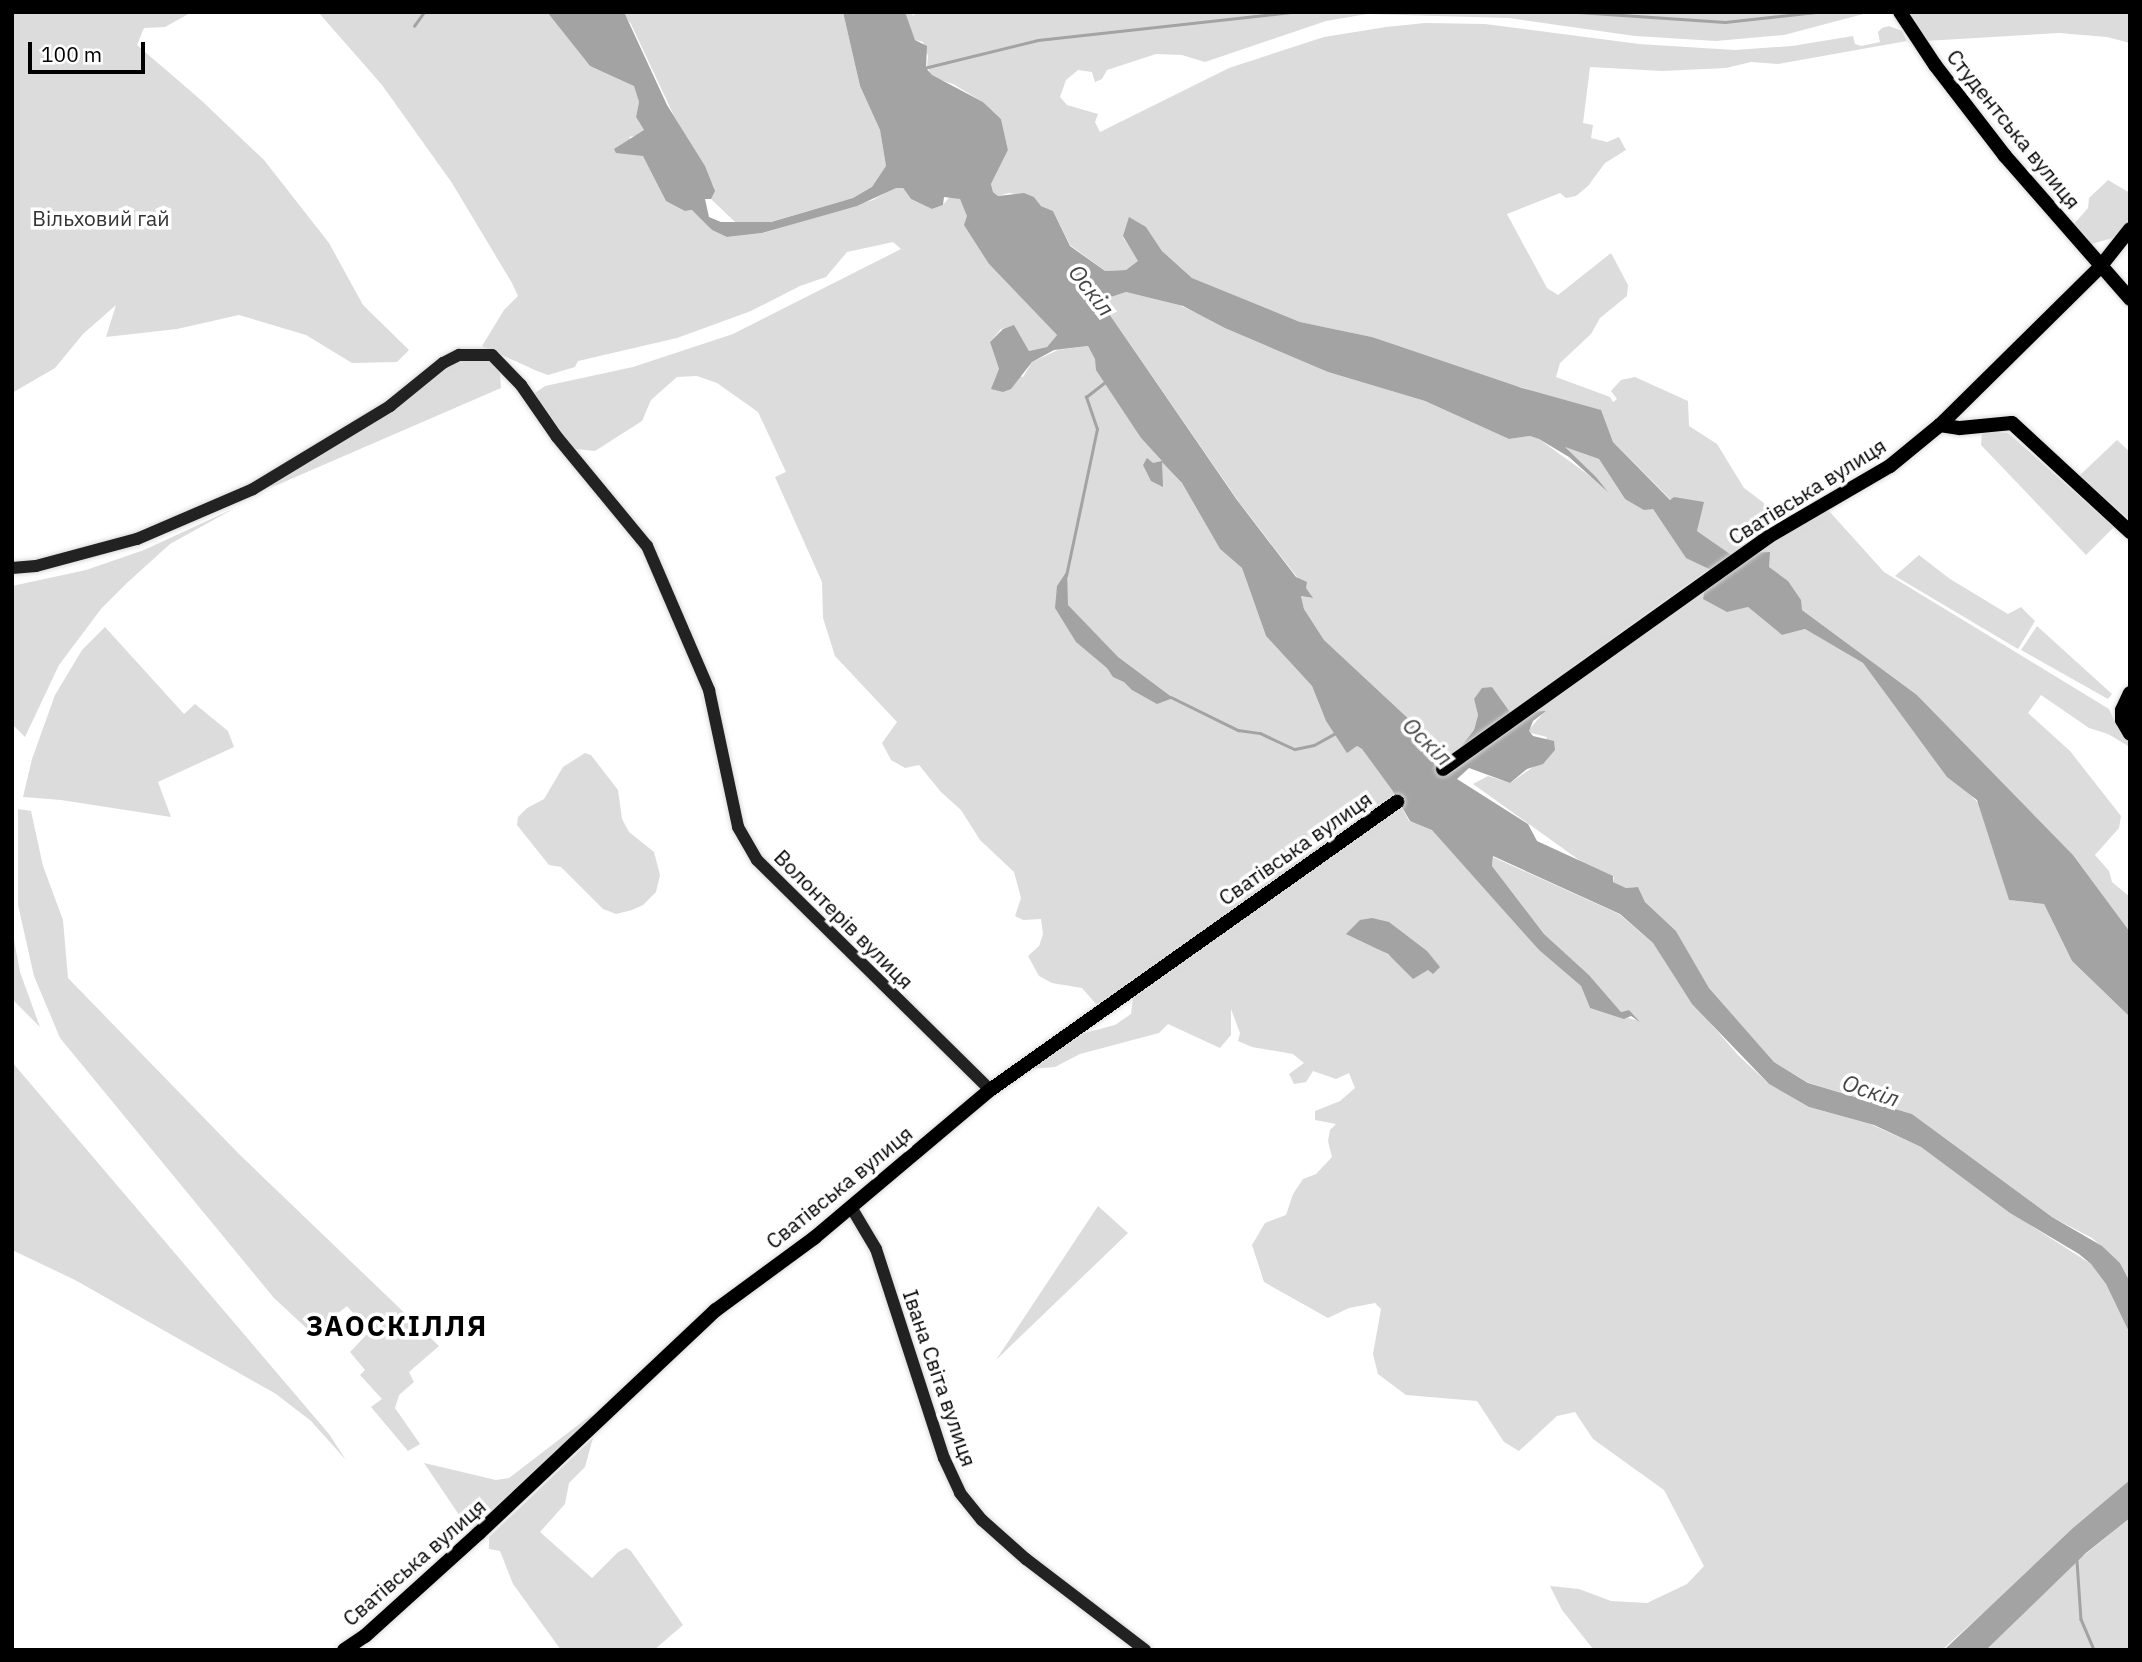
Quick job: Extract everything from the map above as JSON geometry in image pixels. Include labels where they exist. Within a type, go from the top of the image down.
[{"type":"main road","name":"Студентська вулиця","points":[[1900,12],[1936,65],[2005,156],[2130,299]]},
{"type":"main road","name":"Сватівська вулиця","points":[[1443,768],[1768,537],[1890,466],[1940,425],[2100,267],[2130,229]]},
{"type":"main road","points":[[1940,425],[1960,428],[2012,423],[2130,532]]},
{"type":"main road","points":[[2130,693],[2122,710],[2122,720],[2130,733]]},
{"type":"main road","name":"Сватівська вулиця","points":[[344,1650],[365,1636],[479,1533],[716,1310],[851,1207],[990,1090],[1397,802]]},
{"type":"street","name":"Волонтерів вулиця","points":[[12,568],[36,566],[137,539],[253,489],[390,406],[443,363],[459,355],[492,355],[513,375],[557,437],[647,546],[709,690],[738,827],[757,860],[990,1090]]},
{"type":"street","name":"Івана Світа вулиця","points":[[851,1207],[876,1249],[944,1458],[960,1493],[982,1520],[1026,1559],[1145,1650]]},
{"type":"green space","name":"Вільховий гай","points":[[12,12],[192,12],[165,27],[144,28],[137,45],[202,101],[264,160],[329,243],[363,305],[409,350],[397,362],[352,363],[306,335],[239,315],[177,329],[106,337],[116,305],[83,334],[55,368],[12,393]]},
{"type":"green space","points":[[318,12],[547,12],[590,66],[634,85],[639,102],[636,117],[644,130],[640,135],[629,137],[685,211],[694,210],[712,230],[728,237],[763,233],[873,200],[890,190],[887,167],[911,199],[932,209],[943,205],[950,196],[960,199],[989,264],[1057,335],[1047,347],[1029,351],[1014,326],[1001,329],[990,342],[999,369],[1023,377],[1032,362],[1058,350],[1088,346],[1141,438],[1182,483],[1220,549],[1242,568],[1266,636],[1312,686],[1326,721],[1347,752],[1357,746],[1362,749],[1392,790],[1409,821],[1432,827],[1539,950],[1581,986],[1590,1008],[1636,1020],[1629,1010],[1621,1012],[1589,975],[1544,934],[1492,866],[1493,857],[1619,914],[1653,943],[1687,996],[1738,1055],[1769,1084],[1809,1107],[1870,1124],[1921,1147],[2008,1211],[2091,1264],[2106,1284],[2130,1334],[2130,1481],[1942,1650],[1593,1649],[1562,1610],[1550,1586],[1579,1589],[1611,1601],[1647,1603],[1687,1584],[1704,1566],[1664,1490],[1593,1439],[1575,1412],[1557,1416],[1519,1451],[1504,1442],[1477,1401],[1406,1395],[1378,1374],[1373,1354],[1381,1309],[1375,1303],[1349,1308],[1328,1318],[1264,1282],[1252,1245],[1265,1223],[1286,1215],[1293,1194],[1303,1179],[1316,1174],[1332,1157],[1328,1141],[1330,1130],[1336,1124],[1315,1120],[1315,1111],[1340,1101],[1355,1088],[1349,1073],[1336,1079],[1313,1071],[1306,1082],[1294,1084],[1289,1074],[1304,1063],[1293,1054],[1252,1047],[1238,1041],[1240,1033],[1231,1009],[1231,1035],[1220,1048],[1168,1024],[1159,1033],[1080,1054],[1055,1067],[1030,1069],[1081,1034],[1115,1025],[1131,1014],[1133,998],[1307,872],[1108,1002],[1096,1004],[1082,988],[1052,983],[1039,976],[1028,956],[1039,946],[1043,934],[1041,919],[1023,920],[1015,916],[1021,898],[1014,872],[980,840],[961,810],[941,792],[919,765],[905,768],[891,760],[882,743],[897,722],[835,656],[823,618],[822,582],[775,477],[786,472],[758,412],[717,383],[697,376],[677,377],[651,400],[642,421],[595,451],[566,448],[535,393],[545,386],[633,367],[733,334],[901,249],[893,242],[847,252],[826,277],[800,286],[751,311],[677,338],[578,361],[575,367],[548,375],[482,346],[504,310],[518,296],[452,183],[382,85]],"holes":[[[1365,940],[1417,944],[1427,951],[1428,970],[1408,973],[1401,963]]]},
{"type":"green space","points":[[622,12],[843,12],[860,86],[880,130],[886,166],[872,188],[853,198],[770,222],[735,222],[711,199],[714,188],[674,116],[631,24]]},
{"type":"green space","points":[[903,12],[912,12],[913,16],[916,12],[1871,12],[1784,35],[1716,41],[1635,36],[1509,18],[1367,14],[1326,21],[1205,62],[1182,55],[1156,54],[1107,70],[1102,79],[1095,82],[1092,72],[1078,70],[1066,80],[1060,97],[1067,105],[1098,114],[1095,122],[1100,132],[1229,68],[1324,37],[1425,23],[1485,24],[1639,44],[1735,50],[1792,46],[1853,36],[1855,44],[1861,46],[1880,42],[1878,32],[1882,28],[1889,26],[1902,31],[1907,41],[1778,64],[1751,62],[1726,68],[1662,71],[1590,67],[1583,123],[1593,125],[1591,138],[1607,142],[1619,137],[1626,150],[1605,163],[1588,186],[1576,196],[1566,198],[1560,193],[1507,214],[1547,288],[1558,295],[1611,253],[1628,285],[1627,296],[1600,318],[1591,334],[1560,363],[1556,377],[1610,397],[1613,402],[1617,399],[1611,391],[1621,380],[1635,377],[1688,401],[1689,426],[1717,444],[1744,488],[1764,503],[1767,533],[1739,553],[1730,554],[1697,531],[1699,519],[1686,501],[1674,497],[1671,500],[1613,442],[1600,410],[1537,395],[1527,389],[1458,370],[1372,337],[1300,322],[1192,278],[1162,251],[1146,227],[1123,237],[1139,261],[1126,270],[1105,271],[1070,245],[1053,211],[1041,206],[1034,197],[1009,193],[998,196],[993,192],[991,184],[1008,150],[1001,119],[983,102],[953,84],[932,77],[927,66],[928,56],[923,42],[915,40]]},
{"type":"green space","points":[[1909,12],[2130,12],[2130,43],[2107,37],[2059,33],[1925,41]]},
{"type":"green space","points":[[2108,180],[2130,193],[2130,218],[2113,238],[2091,244],[2073,225],[2088,208],[2089,198]]},
{"type":"green space","points":[[1126,292],[1179,305],[1328,372],[1425,401],[1509,439],[1530,436],[1539,439],[1601,484],[1563,446],[1599,459],[1625,499],[1653,509],[1686,557],[1709,569],[1575,665],[1532,700],[1510,712],[1492,687],[1474,699],[1478,715],[1474,730],[1459,749],[1435,764],[1412,722],[1324,640],[1304,609],[1301,596],[1312,598],[1310,594],[1239,502],[1103,305],[1111,297]]},
{"type":"green space","points":[[486,359],[494,364],[500,373],[501,388],[277,485],[232,498],[310,462],[455,360]]},
{"type":"green space","points":[[1982,433],[2008,433],[2114,527],[2086,555],[1981,445]]},
{"type":"green space","points":[[2117,440],[2130,452],[2130,520],[2079,476]]},
{"type":"green space","points":[[235,508],[170,544],[101,609],[59,665],[25,737],[12,724],[12,586],[86,570],[144,550]]},
{"type":"green space","points":[[1829,511],[1884,572],[2109,709],[2117,726],[2130,741],[2130,747],[2108,734],[2089,728],[2041,695],[2028,713],[2070,751],[2121,816],[2119,828],[2095,855],[2109,871],[2112,882],[2130,897],[2130,932],[2073,855],[1917,695],[1802,610],[1756,553],[1820,513]]},
{"type":"green space","points":[[1919,555],[1950,579],[2008,614],[2021,607],[2035,621],[2018,649],[1895,576]]},
{"type":"green space","points":[[1707,589],[1738,608],[1748,607],[1782,635],[1805,629],[1863,663],[1914,732],[1979,804],[2009,900],[2044,904],[2072,961],[2130,1017],[2130,1282],[2120,1263],[2092,1238],[2052,1217],[1912,1114],[1809,1083],[1774,1062],[1709,988],[1676,931],[1645,902],[1638,887],[1626,888],[1613,882],[1614,877],[1593,870],[1473,784],[1488,776],[1510,783],[1536,765],[1547,737],[1527,732],[1545,711],[1533,711]]},
{"type":"green space","points":[[2037,626],[2112,694],[2108,699],[2021,650]]},
{"type":"green space","points":[[105,627],[184,714],[195,704],[228,731],[234,747],[158,782],[171,817],[61,800],[23,797],[32,759],[55,695],[82,650]]},
{"type":"green space","points":[[585,753],[591,755],[618,790],[622,819],[629,832],[654,852],[660,875],[656,892],[643,905],[616,914],[603,909],[561,867],[549,865],[517,825],[518,817],[527,808],[544,799],[563,767]]},
{"type":"green space","points":[[18,809],[31,811],[43,866],[63,920],[68,978],[240,1155],[439,1346],[409,1372],[414,1382],[399,1395],[395,1408],[420,1444],[408,1451],[371,1407],[382,1399],[360,1375],[365,1370],[350,1352],[369,1332],[347,1306],[326,1323],[327,1328],[316,1337],[274,1298],[60,1038],[34,976],[18,905]]},
{"type":"green space","points":[[12,929],[20,972],[40,1027],[12,999]]},
{"type":"green space","points":[[12,1062],[329,1434],[346,1460],[311,1421],[276,1394],[75,1280],[12,1250]]},
{"type":"green space","points":[[1098,1206],[1128,1233],[996,1360]]},
{"type":"green space","points":[[596,1415],[472,1534],[424,1463],[496,1480],[509,1478],[590,1416]]},
{"type":"green space","points":[[593,1438],[585,1467],[569,1483],[565,1504],[540,1532],[592,1578],[618,1552],[626,1548],[631,1551],[683,1625],[654,1650],[561,1650],[513,1584],[500,1551],[489,1549],[489,1537]]},
{"type":"green space","points":[[2130,1518],[2130,1650],[1986,1650],[2077,1561]]},
{"type":"water","name":"Оскіл","points":[[547,12],[624,12],[667,105],[705,166],[715,191],[711,199],[705,199],[709,217],[721,222],[771,222],[853,198],[872,187],[886,166],[880,130],[860,86],[843,12],[905,12],[915,40],[927,46],[926,68],[932,75],[983,102],[1001,119],[1008,150],[991,184],[993,192],[998,196],[1024,193],[1034,197],[1041,206],[1053,211],[1070,246],[1105,271],[1126,270],[1138,261],[1123,236],[1129,217],[1146,227],[1162,251],[1192,278],[1300,322],[1372,337],[1522,388],[1601,410],[1613,442],[1670,500],[1674,497],[1704,502],[1697,531],[1730,554],[1770,552],[1769,567],[1788,581],[1801,600],[1802,610],[1917,695],[2073,855],[2130,932],[2130,1017],[2072,961],[2044,904],[2009,900],[1977,800],[1947,777],[1863,663],[1805,629],[1782,635],[1748,607],[1727,612],[1703,599],[1709,569],[1686,558],[1653,509],[1644,510],[1625,499],[1599,459],[1565,447],[1608,492],[1569,457],[1539,439],[1530,436],[1509,439],[1425,401],[1328,372],[1225,328],[1183,306],[1126,292],[1111,297],[1103,305],[1237,500],[1296,577],[1307,582],[1306,588],[1313,598],[1301,596],[1304,609],[1324,640],[1412,722],[1435,764],[1459,749],[1474,730],[1478,715],[1474,699],[1482,688],[1492,687],[1510,712],[1546,711],[1533,721],[1529,731],[1533,736],[1554,741],[1555,750],[1543,764],[1527,769],[1510,783],[1469,768],[1457,779],[1528,824],[1537,841],[1613,876],[1613,882],[1626,888],[1638,887],[1645,902],[1676,931],[1709,988],[1774,1062],[1808,1083],[1912,1114],[2052,1217],[2102,1246],[2120,1263],[2130,1282],[2130,1334],[2106,1284],[2091,1264],[2079,1254],[2010,1213],[1921,1147],[1874,1125],[1809,1107],[1769,1084],[1692,1004],[1653,943],[1620,914],[1493,856],[1492,866],[1544,934],[1589,975],[1621,1012],[1629,1010],[1640,1022],[1631,1016],[1624,1019],[1590,1008],[1581,986],[1539,950],[1432,830],[1410,821],[1392,790],[1362,749],[1357,746],[1347,753],[1326,721],[1312,686],[1266,636],[1242,568],[1220,549],[1182,483],[1162,462],[1163,487],[1151,481],[1143,465],[1147,458],[1153,463],[1162,461],[1141,438],[1096,370],[1095,359],[1088,346],[1054,350],[1032,362],[1011,389],[1003,392],[991,389],[999,369],[990,342],[1003,329],[1014,325],[1029,351],[1047,347],[1057,335],[989,264],[964,225],[967,216],[960,199],[944,197],[943,205],[932,209],[911,199],[903,188],[896,188],[857,206],[762,233],[727,237],[712,230],[692,210],[685,211],[666,201],[643,156],[616,153],[614,149],[644,130],[636,117],[639,102],[634,86],[590,66]]},
{"type":"water","points":[[1067,571],[1068,605],[1118,657],[1173,698],[1157,704],[1132,690],[1113,677],[1107,668],[1076,642],[1055,608],[1057,586]]},
{"type":"water","points":[[1372,918],[1389,922],[1427,951],[1440,967],[1433,974],[1428,970],[1413,979],[1388,954],[1346,934],[1360,920]]},
{"type":"water","points":[[2130,1480],[2130,1518],[2086,1553],[1986,1650],[1944,1650],[2073,1528]]},
{"type":"waterway","points":[[414,26],[424,12]]},
{"type":"waterway","points":[[924,68],[1038,40],[1290,12]]},
{"type":"waterway","points":[[1578,12],[1725,22],[1815,12]]},
{"type":"waterway","points":[[1066,576],[1097,429],[1086,397],[1104,383]]},
{"type":"waterway","points":[[1171,697],[1238,730],[1260,733],[1295,749],[1314,745],[1334,734]]},
{"type":"waterway","points":[[2077,1561],[2081,1619],[2094,1650]]},
{"type":"district","name":"ЗАОСКIЛЛЯ","points":[[397,1326]]}]
